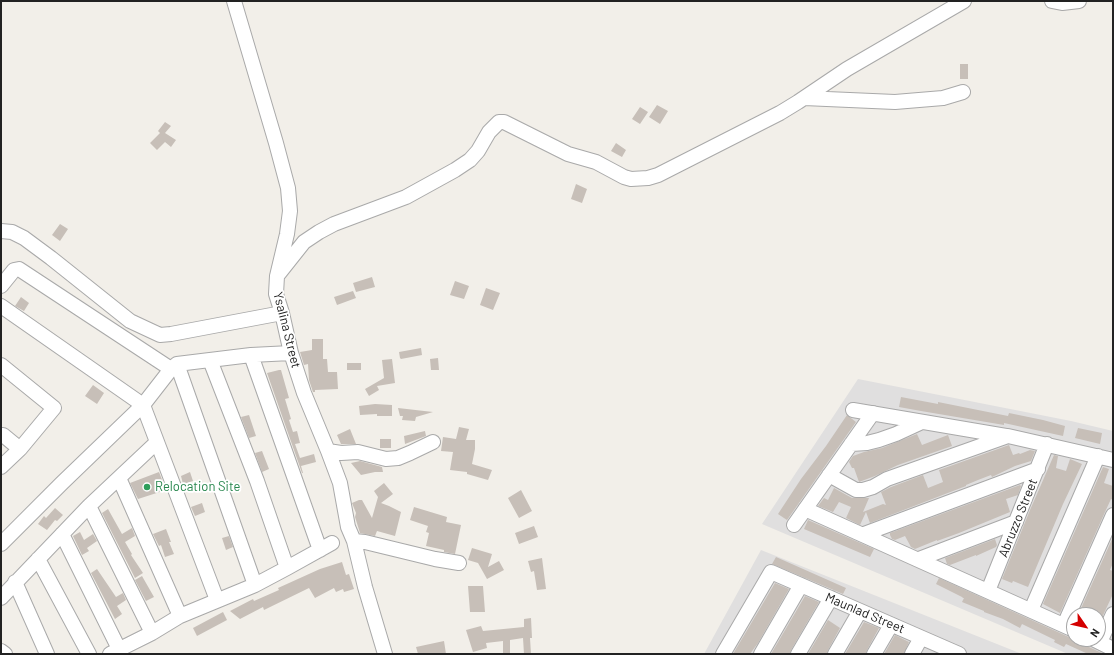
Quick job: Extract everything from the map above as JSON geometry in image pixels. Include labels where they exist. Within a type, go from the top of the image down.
[{"type":"street","name":"Ysalina Street","points":[[234,1],[272,128],[288,188],[290,211],[287,234],[277,276],[276,294],[291,353],[304,393],[340,483],[348,526],[354,541],[384,654]]},
{"type":"street","points":[[277,276],[304,242],[319,232],[334,224],[406,197],[470,160],[499,122],[504,122],[520,129],[568,154],[596,162],[624,176],[638,179],[648,178],[658,175],[780,113],[847,69],[964,1]]},
{"type":"street","points":[[1052,1],[1062,4],[1079,1]]},
{"type":"street","points":[[804,98],[895,102],[943,98],[963,92]]},
{"type":"street","points":[[1,231],[12,232],[24,238],[130,321],[160,335],[282,313]]},
{"type":"street","points":[[1,286],[9,274],[14,270],[19,269],[174,367],[255,585]]},
{"type":"street","points":[[1,306],[143,405],[216,600]]},
{"type":"street","points":[[1,544],[143,405],[174,367],[210,360],[251,355],[291,353]]},
{"type":"street","points":[[251,355],[320,550]]},
{"type":"street","points":[[210,360],[257,481],[287,568]]},
{"type":"street","points":[[1,365],[54,408],[20,449],[1,467]]},
{"type":"street","points":[[853,410],[1008,436],[1113,460]]},
{"type":"street","points":[[794,525],[873,413]]},
{"type":"street","points":[[851,444],[867,443],[879,440],[922,422]]},
{"type":"street","points":[[3,435],[20,449]]},
{"type":"street","points":[[829,475],[856,490],[863,490],[873,487],[887,479],[1008,436]]},
{"type":"street","points":[[1,598],[89,506],[157,442]]},
{"type":"street","points":[[328,451],[341,453],[358,452],[386,459],[404,456],[433,442]]},
{"type":"street","name":"Abruzzo Street","points":[[988,591],[1047,444]]},
{"type":"street","points":[[1031,610],[1098,456]]},
{"type":"street","points":[[864,534],[1038,469]]},
{"type":"street","points":[[118,478],[180,616]]},
{"type":"street","points":[[89,506],[152,633]]},
{"type":"street","points":[[806,509],[1066,626]]},
{"type":"street","points":[[1077,607],[1113,515]]},
{"type":"street","points":[[919,560],[1016,522]]},
{"type":"street","points":[[62,534],[115,651],[152,633],[180,616],[255,585],[332,543]]},
{"type":"street","points":[[354,541],[365,542],[435,559],[459,563]]},
{"type":"street","points":[[38,559],[89,654]]},
{"type":"street","name":"Maunlad Street","points":[[723,654],[771,572],[955,653]]},
{"type":"street","points":[[15,582],[48,654]]},
{"type":"street","points":[[761,654],[801,585]]},
{"type":"street","points":[[798,654],[831,598]]},
{"type":"street","points":[[835,654],[860,611]]},
{"type":"street","points":[[1106,625],[1113,614]]},
{"type":"street","points":[[874,654],[891,625]]},
{"type":"street","points":[[912,654],[921,638]]},
{"type":"street","points":[[1,650],[5,654]]},
{"type":"shaded area","points":[[858,379],[1071,421],[1113,431],[1113,654],[1068,654],[762,524]]},
{"type":"shaded area","points":[[761,550],[1022,654],[704,654]]},
{"type":"building","points":[[960,64],[968,64],[968,79],[960,79]]},
{"type":"building","points":[[657,105],[668,111],[660,124],[649,117]]},
{"type":"building","points":[[640,107],[648,112],[640,124],[632,119]]},
{"type":"building","points":[[165,122],[171,126],[165,133],[176,140],[171,147],[165,142],[157,150],[150,143],[160,133],[158,131]]},
{"type":"building","points":[[616,143],[626,150],[622,157],[611,151]]},
{"type":"building","points":[[576,184],[587,189],[582,203],[571,199]]},
{"type":"building","points":[[60,224],[68,229],[60,241],[52,235]]},
{"type":"building","points":[[372,277],[375,287],[356,292],[353,283]]},
{"type":"building","points":[[455,281],[469,286],[464,299],[450,295]]},
{"type":"building","points":[[486,288],[500,293],[493,310],[480,305]]},
{"type":"building","points":[[353,291],[356,298],[337,305],[334,297]]},
{"type":"building","points":[[21,297],[29,303],[24,311],[15,306]]},
{"type":"building","points":[[312,339],[323,339],[323,359],[327,359],[328,372],[337,372],[338,389],[315,390],[315,392],[313,392],[309,380],[308,364],[304,365],[300,352],[312,350]]},
{"type":"building","points":[[421,348],[422,355],[400,358],[399,352]]},
{"type":"building","points":[[438,358],[439,370],[431,370],[430,359]]},
{"type":"building","points":[[392,359],[395,383],[377,386],[379,390],[369,396],[365,389],[384,378],[382,360]]},
{"type":"building","points":[[347,363],[361,363],[361,370],[347,370]]},
{"type":"building","points":[[281,370],[289,398],[285,399],[291,419],[289,420],[293,432],[297,431],[300,443],[295,444],[300,458],[314,454],[316,462],[301,466],[303,473],[267,373]]},
{"type":"building","points":[[93,385],[104,393],[97,404],[85,396]]},
{"type":"building","points":[[901,397],[938,404],[938,402],[1008,416],[1009,413],[1043,420],[1065,426],[1063,436],[1004,423],[1004,425],[899,407]]},
{"type":"building","points":[[375,404],[392,405],[392,416],[377,416],[377,414],[360,415],[359,406]]},
{"type":"building","points":[[398,408],[433,412],[416,417],[415,421],[402,420],[403,416],[400,416]]},
{"type":"building","points":[[249,415],[256,436],[249,438],[241,417]]},
{"type":"building","points":[[847,415],[856,422],[787,520],[778,514]]},
{"type":"building","points":[[459,427],[469,429],[466,440],[475,440],[472,464],[492,470],[488,480],[467,474],[467,472],[450,470],[453,452],[441,451],[443,437],[456,439]]},
{"type":"building","points":[[1078,428],[1102,433],[1100,444],[1075,438]]},
{"type":"building","points":[[350,429],[356,444],[341,444],[337,435]]},
{"type":"building","points":[[425,431],[426,436],[405,444],[404,436]]},
{"type":"building","points":[[917,434],[922,445],[948,435],[952,446],[898,465],[859,482],[854,468],[852,468],[849,462],[853,456],[882,448]]},
{"type":"building","points":[[380,439],[391,439],[391,448],[380,448]]},
{"type":"building","points":[[1009,445],[1013,455],[1030,450],[1035,451],[1031,461],[1015,466],[992,477],[991,475],[978,480],[870,523],[866,512],[860,525],[846,518],[851,507],[839,502],[833,512],[818,506],[824,498],[828,500],[834,488],[852,498],[869,498],[863,512],[883,504],[886,505],[881,492],[891,487],[923,475],[928,488],[943,482],[939,470]]},
{"type":"building","points":[[262,451],[269,469],[262,472],[255,453]]},
{"type":"building","points":[[1054,455],[1058,456],[1056,468],[1066,471],[1070,459],[1082,464],[1063,504],[1028,587],[1013,581],[1012,583],[1002,579]]},
{"type":"building","points":[[360,461],[382,467],[383,472],[361,475],[351,463]]},
{"type":"building","points":[[1103,467],[1109,469],[1104,483],[1113,486],[1113,500],[1111,499],[1060,613],[1043,604]]},
{"type":"building","name":"Relocation Site","points":[[159,472],[166,490],[138,499],[130,483]]},
{"type":"building","points":[[190,472],[193,481],[183,484],[181,476]]},
{"type":"building","points":[[384,483],[393,494],[381,503],[401,512],[395,536],[377,531],[375,536],[360,533],[355,517],[356,513],[352,503],[362,500],[372,518],[378,497],[374,491]]},
{"type":"building","points":[[1020,485],[1018,495],[1006,499],[1010,512],[959,533],[915,549],[911,547],[905,536],[895,540],[892,539],[890,535],[890,533]]},
{"type":"building","points":[[521,490],[532,511],[519,518],[508,498]]},
{"type":"building","points":[[202,503],[205,512],[195,516],[191,507]]},
{"type":"building","points":[[414,507],[447,517],[446,522],[461,525],[455,554],[426,546],[429,533],[426,532],[428,526],[410,520]]},
{"type":"building","points":[[55,508],[63,515],[57,521],[55,520],[47,530],[38,524],[44,516],[46,518]]},
{"type":"building","points":[[108,509],[122,534],[132,528],[135,536],[125,542],[132,554],[131,555],[143,573],[135,578],[102,513]]},
{"type":"building","points":[[808,520],[874,549],[870,557],[804,529]]},
{"type":"building","points":[[534,526],[538,537],[519,544],[515,533]]},
{"type":"building","points":[[166,529],[174,554],[165,557],[161,545],[159,546],[153,534]]},
{"type":"building","points":[[80,532],[84,540],[93,534],[97,541],[87,548],[89,551],[82,555],[73,536]]},
{"type":"building","points":[[229,536],[233,547],[226,550],[222,538]]},
{"type":"building","points":[[1113,537],[1113,563],[1110,570],[1113,571],[1113,594],[1106,609],[1106,607],[1082,607]]},
{"type":"building","points":[[995,539],[997,545],[996,547],[976,556],[950,565],[947,564],[945,558]]},
{"type":"building","points":[[472,548],[492,554],[488,567],[499,561],[504,570],[487,579],[478,563],[468,560]]},
{"type":"building","points":[[776,557],[846,588],[843,594],[772,564]]},
{"type":"building","points":[[542,558],[546,589],[537,590],[534,571],[531,572],[528,561]]},
{"type":"building","points":[[342,562],[346,575],[349,574],[354,589],[344,592],[343,589],[336,592],[334,588],[315,598],[309,588],[264,610],[263,607],[240,619],[230,611],[253,599],[254,601],[279,590],[278,588],[320,569]]},
{"type":"building","points":[[97,569],[116,597],[123,593],[126,600],[117,606],[122,614],[115,619],[91,573]]},
{"type":"building","points":[[142,576],[154,597],[146,601],[135,580]]},
{"type":"building","points":[[939,578],[1066,636],[1066,644],[1064,647],[1054,642],[1055,640],[1022,624],[1020,628],[1003,619],[962,602],[964,598],[936,584]]},
{"type":"building","points":[[775,583],[789,589],[758,643],[750,654],[733,654]]},
{"type":"building","points":[[468,586],[483,586],[485,612],[470,612]]},
{"type":"building","points":[[805,596],[819,602],[790,654],[771,654]]},
{"type":"building","points":[[223,612],[227,620],[197,636],[193,628]]},
{"type":"building","points":[[531,618],[531,654],[524,654],[523,638],[510,640],[510,654],[503,654],[503,641],[486,643],[487,648],[473,652],[466,630],[481,626],[483,631],[524,627],[524,619]]},
{"type":"building","points":[[828,620],[840,628],[827,654],[808,654]]},
{"type":"building","points":[[864,622],[879,628],[866,654],[845,654]]},
{"type":"building","points":[[895,635],[909,642],[904,654],[884,654]]},
{"type":"building","points":[[444,641],[446,654],[418,654],[416,647]]},
{"type":"building","points":[[1073,647],[1089,647],[1104,654],[1088,654]]},
{"type":"place","name":"Relocation Site","points":[[147,487]]}]
